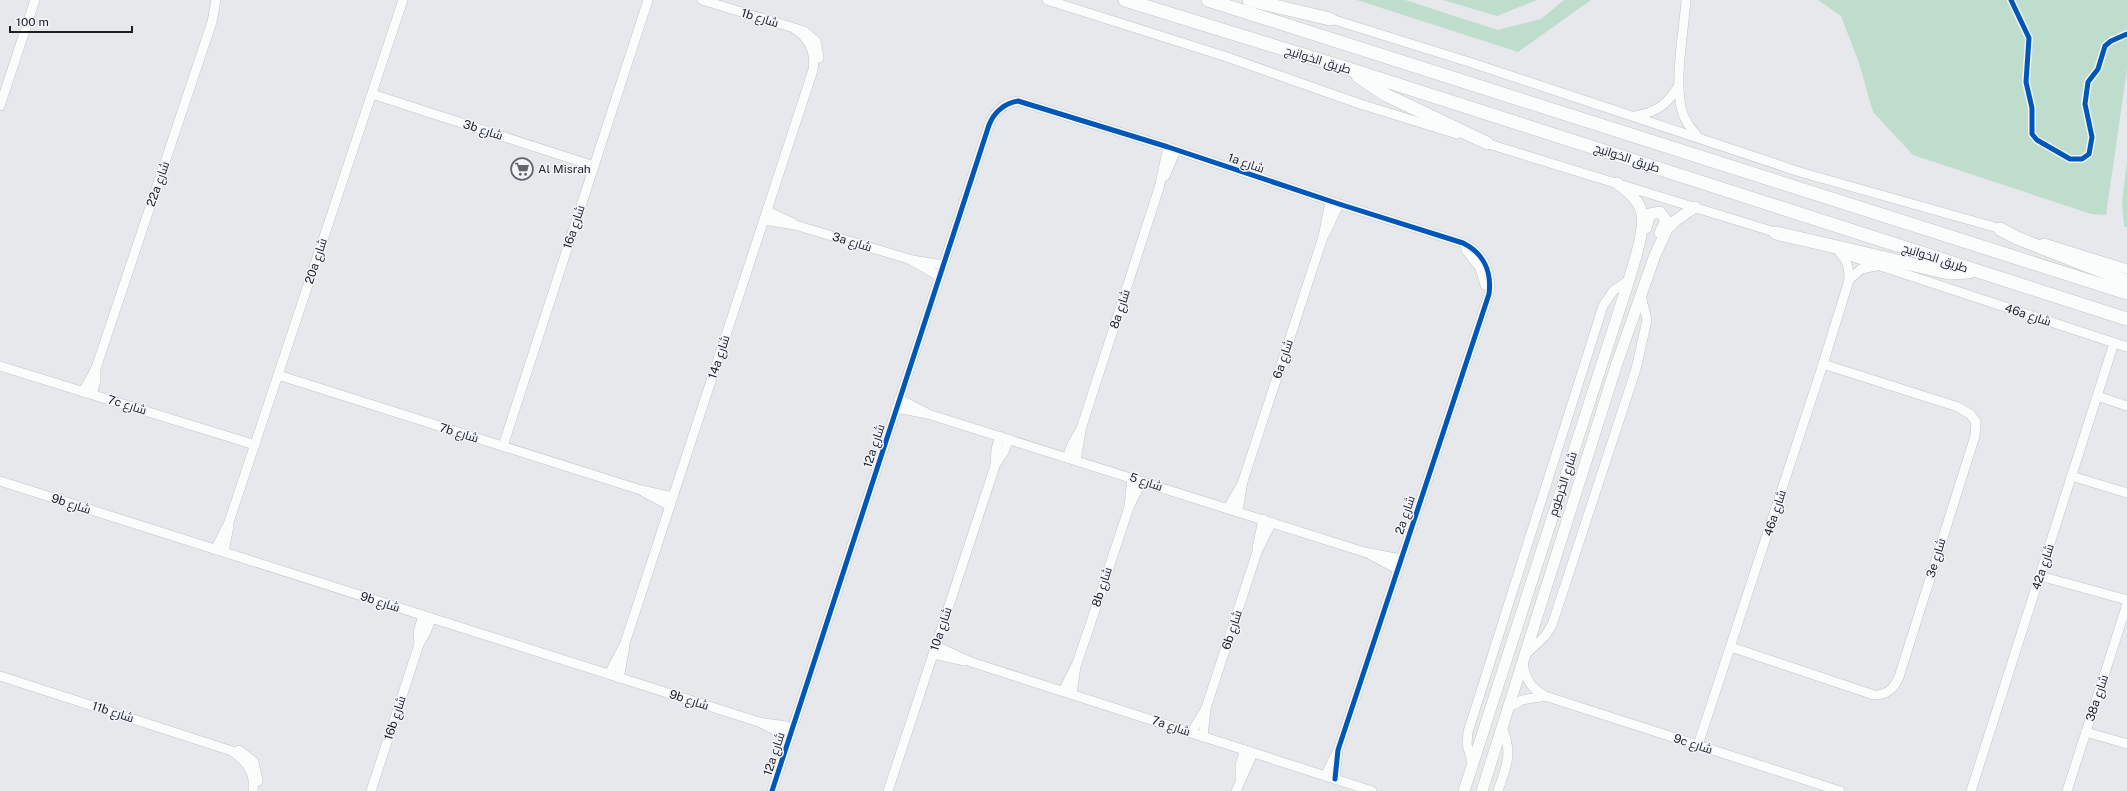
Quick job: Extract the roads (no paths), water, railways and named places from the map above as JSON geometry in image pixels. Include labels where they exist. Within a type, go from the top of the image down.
[{"type":"highway","name":"طريق الخوانيج","points":[[1125,0],[1352,70],[2127,319]]},
{"type":"highway","name":"طريق الخوانيج","points":[[1208,0],[2127,293]]},
{"type":"highway","points":[[1248,0],[1330,19]]},
{"type":"highway","points":[[1352,70],[1386,96],[1487,143]]},
{"type":"highway","points":[[2000,229],[2025,241],[2127,281]]},
{"type":"highway","points":[[1776,233],[1949,273],[1975,271]]},
{"type":"main road","name":"شارع الخرطوم","points":[[1464,791],[1629,280],[1641,236],[1642,211],[1635,199],[1617,183]]},
{"type":"main road","name":"شارع الخرطوم","points":[[1482,791],[1616,366],[1655,255],[1667,229],[1675,221],[1695,207]]},
{"type":"main road","points":[[1637,247],[1644,238],[1648,217],[1652,212],[1660,212],[1666,220],[1656,241],[1655,255]]},
{"type":"main road","points":[[1547,531],[1552,533],[1555,538],[1551,556],[1551,572]]},
{"type":"street","points":[[0,106],[35,0]]},
{"type":"street","name":"22a شارع","points":[[88,393],[96,381],[96,368],[212,22],[216,0]]},
{"type":"street","name":"20a شارع","points":[[219,551],[403,0]]},
{"type":"street","name":"16a شارع","points":[[503,446],[647,4],[653,0]]},
{"type":"street","name":"1b شارع","points":[[702,0],[796,29],[813,43]]},
{"type":"street","name":"46a شارع","points":[[1047,0],[1227,58],[1360,104],[1695,207],[2127,347]]},
{"type":"street","points":[[1276,0],[1330,19],[1472,63],[1830,181],[2000,229],[2127,269]]},
{"type":"street","points":[[1686,0],[1680,83],[1683,114],[1688,126],[1699,138]]},
{"type":"street","name":"14a شارع","points":[[619,678],[625,643],[813,70],[819,57],[813,43]]},
{"type":"street","points":[[1633,117],[1649,114],[1664,106],[1680,83]]},
{"type":"street","name":"3b شارع","points":[[372,94],[594,166]]},
{"type":"street","name":"1a شارع","points":[[1000,109],[1012,102],[1025,102],[1172,148],[1335,203],[1470,246],[1480,260]]},
{"type":"street","name":"12a شارع","points":[[772,791],[989,125],[1000,109]]},
{"type":"street","name":"8a شارع","points":[[1072,459],[1072,444],[1081,429],[1172,148]]},
{"type":"street","name":"6a شارع","points":[[1238,512],[1243,481],[1323,237],[1332,223],[1335,203]]},
{"type":"street","name":"3a شارع","points":[[765,215],[909,259],[943,265]]},
{"type":"street","name":"46a شارع","points":[[1698,745],[1823,364],[1848,280],[1848,266],[1846,258],[1840,253]]},
{"type":"street","name":"3a شارع","points":[[909,259],[939,276]]},
{"type":"street","name":"2a شارع","points":[[1324,776],[1338,750],[1397,568],[1489,294],[1490,278],[1480,260]]},
{"type":"street","name":"46a شارع","points":[[1848,280],[1861,269],[1872,266],[1884,267]]},
{"type":"street","points":[[1472,766],[1467,744],[1468,732],[1603,306],[1613,291],[1629,280]]},
{"type":"street","points":[[1524,658],[1545,636],[1552,625],[1633,376],[1646,328],[1646,311],[1641,295]]},
{"type":"street","name":"42a شارع","points":[[1971,791],[2114,343]]},
{"type":"street","name":"3e شارع","points":[[1731,647],[1874,695],[1881,695],[1892,689],[1899,678],[1975,436],[1976,422],[1970,414],[1958,407],[1823,364]]},
{"type":"street","name":"7c شارع","points":[[0,366],[255,445]]},
{"type":"street","name":"7b شارع","points":[[278,375],[641,490],[673,497]]},
{"type":"street","points":[[2097,396],[2127,406]]},
{"type":"street","name":"شارع 5","points":[[899,399],[928,414]]},
{"type":"street","name":"شارع 5","points":[[896,408],[928,414],[1364,552],[1400,559]]},
{"type":"street","name":"10a شارع","points":[[888,791],[994,466],[1004,452],[1004,438]]},
{"type":"street","points":[[2072,476],[2127,493]]},
{"type":"street","name":"8b شارع","points":[[1129,507],[1132,478]]},
{"type":"street","name":"9b شارع","points":[[0,481],[760,722],[793,728]]},
{"type":"street","name":"8b شارع","points":[[1072,694],[1076,666],[1129,507],[1142,481]]},
{"type":"street","name":"6a شارع","points":[[1228,508],[1243,481]]},
{"type":"street","name":"7b شارع","points":[[641,490],[670,506]]},
{"type":"street","name":"6b شارع","points":[[1192,733],[1206,708],[1267,521]]},
{"type":"street","name":"شارع 5","points":[[1364,552],[1397,568]]},
{"type":"street","points":[[2041,572],[2127,600]]},
{"type":"street","name":"38a شارع","points":[[2067,791],[2127,604]]},
{"type":"street","name":"16b شارع","points":[[370,791],[418,644],[426,634],[427,617]]},
{"type":"street","name":"14a شارع","points":[[609,674],[625,643]]},
{"type":"street","name":"7a شارع","points":[[934,650],[1372,791]]},
{"type":"street","name":"9c شارع","points":[[1524,658],[1529,683],[1537,692],[1545,696],[1840,791]]},
{"type":"street","name":"8b شارع","points":[[1063,691],[1068,678],[1076,666]]},
{"type":"street","name":"11b شارع","points":[[0,676],[245,753],[258,776],[254,791]]},
{"type":"street","name":"9c شارع","points":[[1508,708],[1522,700],[1545,696]]},
{"type":"street","name":"6b شارع","points":[[1203,736],[1206,708]]},
{"type":"street","name":"9b شارع","points":[[760,722],[790,738]]},
{"type":"street","points":[[1498,791],[1509,753],[1509,743],[1502,727]]},
{"type":"street","points":[[2086,732],[2127,744]]},
{"type":"street","name":"2a شارع","points":[[1335,779],[1338,750]]},
{"type":"street","points":[[1236,791],[1249,751]]},
{"type":"place","name":"Al Misrah","points":[[522,169]]}]
